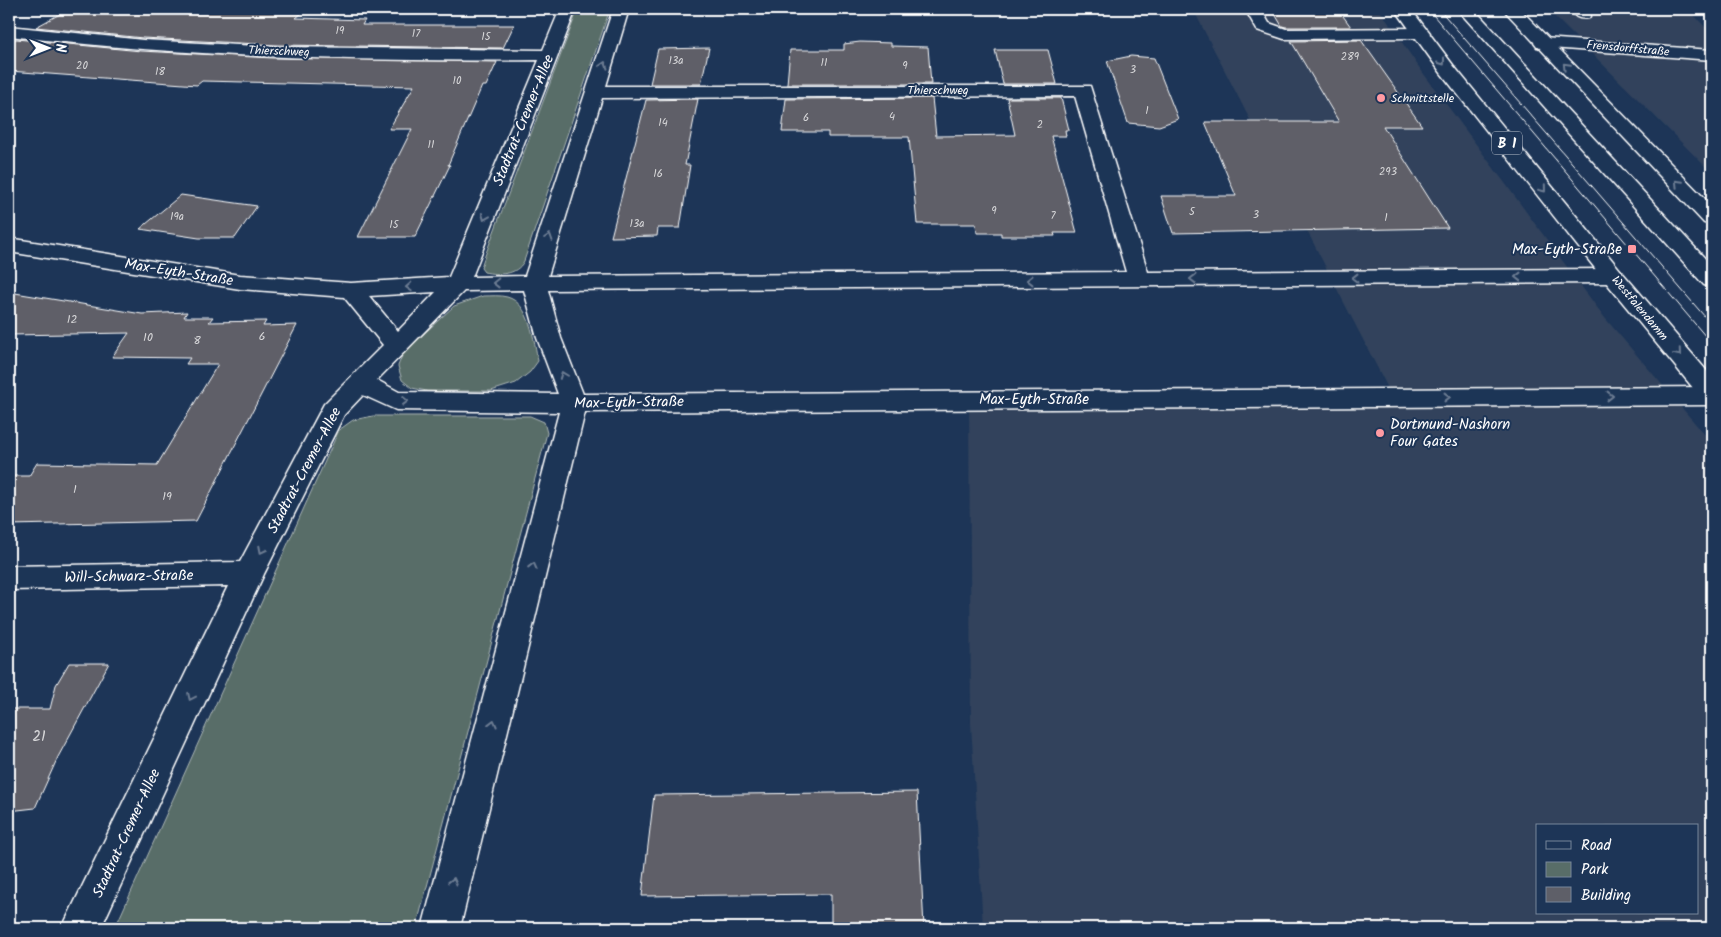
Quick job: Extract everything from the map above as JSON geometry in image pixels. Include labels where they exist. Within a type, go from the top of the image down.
[{"type":"main road","name":"Stadtrat-Cremer-Allee","points":[[81,928],[249,574],[333,410],[458,284],[568,9]]},
{"type":"main road","points":[[441,928],[574,403],[549,338],[534,283],[621,9]]},
{"type":"main road","points":[[1253,9],[1263,26],[1284,34],[1421,33]]},
{"type":"main road","name":"Westfalendamm","points":[[1403,9],[1447,69],[1613,276],[1712,395]]},
{"type":"main road","points":[[1465,9],[1712,280]]},
{"type":"main road","points":[[1511,9],[1712,218]]},
{"type":"main road","name":"Thierschweg","points":[[9,31],[68,38],[277,52],[549,55]]},
{"type":"main road","name":"Frensdorffstraße","points":[[1544,43],[1712,55]]},
{"type":"main road","name":"Thierschweg","points":[[596,92],[1083,90],[1139,279]]},
{"type":"main road","name":"Max-Eyth-Straße","points":[[9,246],[240,282],[351,290],[458,284],[534,283],[1613,276]]},
{"type":"main road","points":[[351,290],[397,346]]},
{"type":"main road","name":"Max-Eyth-Straße","points":[[362,381],[374,391],[396,402],[574,403],[1712,395]]},
{"type":"main road","name":"Will-Schwarz-Straße","points":[[9,578],[249,574]]},
{"type":"shaded area","points":[[1193,9],[1379,9],[1421,70],[1605,318],[1712,443],[1712,928],[983,928],[971,724],[969,405],[1394,400]]},
{"type":"shaded area","points":[[1547,9],[1688,9],[1712,34],[1712,173]]},
{"type":"green space","points":[[578,9],[610,9],[524,261],[521,266],[512,272],[495,274],[484,272],[481,268],[483,261]]},
{"type":"green space","points":[[483,296],[507,297],[515,301],[526,315],[530,324],[538,361],[530,372],[516,383],[491,391],[427,391],[412,388],[402,380],[398,366],[403,353],[454,306]]},
{"type":"green space","points":[[373,416],[530,416],[544,422],[547,433],[416,928],[115,928],[339,430],[353,420]]},
{"type":"building","points":[[69,9],[231,9],[302,13],[296,18],[365,20],[362,25],[514,25],[503,48],[278,45],[143,38],[36,27]]},
{"type":"building","points":[[1272,9],[1338,9],[1351,27],[1286,27],[1282,26]]},
{"type":"building","points":[[16,39],[141,51],[273,58],[497,62],[486,86],[482,86],[448,165],[450,165],[415,237],[358,237],[412,129],[389,129],[414,86],[202,81],[197,85],[9,71],[9,42]]},
{"type":"building","points":[[1361,40],[1422,126],[1383,126],[1448,228],[1173,233],[1161,196],[1236,196],[1205,122],[1339,122],[1291,41]]},
{"type":"building","points":[[860,42],[891,43],[891,46],[928,47],[931,84],[787,84],[790,50],[844,50],[844,44]]},
{"type":"building","points":[[709,48],[701,84],[650,84],[658,49]]},
{"type":"building","points":[[995,50],[1048,50],[1057,84],[1003,84]]},
{"type":"building","points":[[1131,56],[1154,58],[1178,119],[1159,126],[1128,123],[1107,61]]},
{"type":"building","points":[[932,98],[936,136],[1015,135],[1007,98],[1061,98],[1069,130],[1065,130],[1066,136],[1051,136],[1077,233],[1054,233],[1055,236],[1001,236],[1001,233],[977,233],[976,224],[917,224],[909,137],[828,137],[828,132],[782,132],[786,99]]},
{"type":"building","points":[[698,99],[685,165],[690,165],[680,228],[658,228],[657,236],[611,237],[646,100]]},
{"type":"building","points":[[181,195],[257,206],[235,238],[199,238],[140,229]]},
{"type":"building","points":[[9,292],[142,314],[187,312],[184,317],[213,317],[209,322],[266,321],[263,326],[297,325],[196,521],[9,525],[9,476],[29,476],[37,463],[157,465],[218,364],[186,364],[190,358],[112,357],[129,333],[9,335]]},
{"type":"building","points":[[69,663],[109,663],[58,757],[35,808],[9,811],[9,709],[50,709],[56,685]]},
{"type":"building","points":[[917,792],[924,928],[831,928],[831,894],[642,896],[654,795]]},
{"type":"tram line","points":[[1428,9],[1712,344]]},
{"type":"tram line","points":[[1439,9],[1712,325]]},
{"type":"place","name":"Schnittstelle","points":[[1381,98]]},
{"type":"place","name":"Max-Eyth-Straße","points":[[1632,249]]},
{"type":"place","name":"Dortmund-Nashorn Four Gates","points":[[1380,433]]}]
